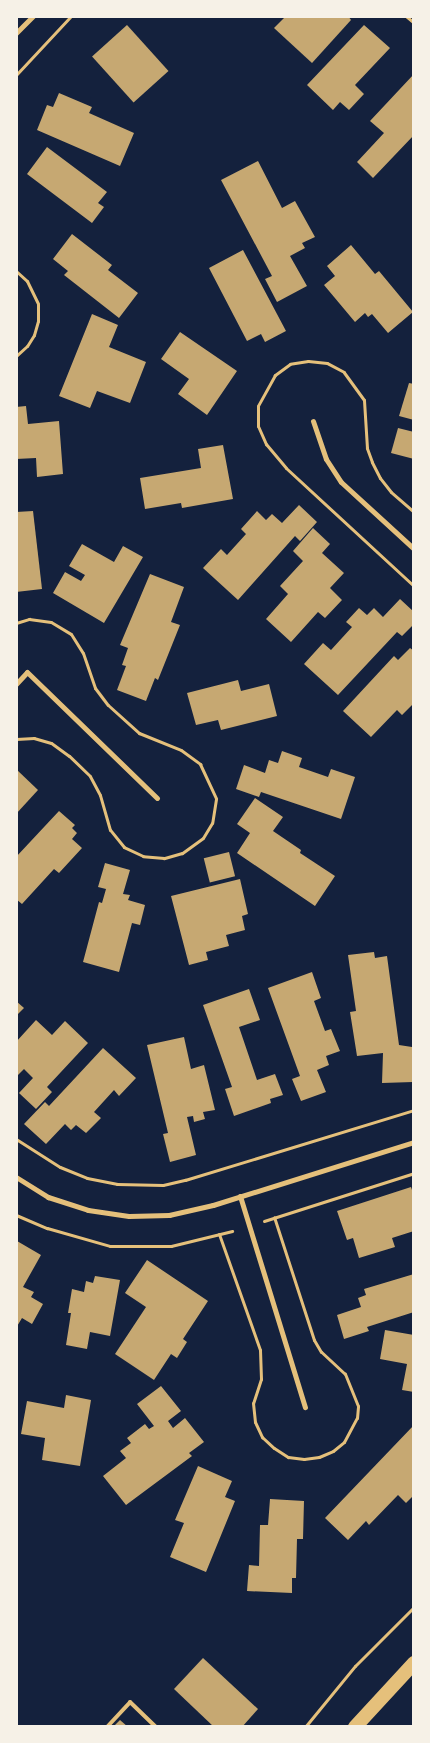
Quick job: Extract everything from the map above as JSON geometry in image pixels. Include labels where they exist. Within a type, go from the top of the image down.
[{"type":"highway","points":[[355,1727],[414,1663]]},
{"type":"street","points":[[16,33],[33,16]]},
{"type":"street","points":[[313,421],[326,459],[341,482],[414,549]]},
{"type":"street","points":[[16,684],[27,672],[157,798]]},
{"type":"street","points":[[16,1177],[65,1204],[95,1212],[129,1216],[169,1215],[240,1196],[414,1142]]},
{"type":"street","points":[[240,1196],[305,1407]]},
{"type":"lane","points":[[107,1727],[130,1702],[156,1727]]},
{"type":"path","points":[[16,76],[71,16]]},
{"type":"path","points":[[406,16],[414,23]]},
{"type":"path","points":[[16,271],[27,281],[38,304],[38,321],[34,335],[27,346],[16,356]]},
{"type":"path","points":[[16,1139],[60,1167],[87,1178],[117,1184],[163,1185],[192,1178],[414,1110]]},
{"type":"path","points":[[264,1221],[414,1173]]},
{"type":"path","points":[[16,1214],[47,1228],[110,1246],[171,1246],[232,1231]]},
{"type":"path","points":[[305,1727],[355,1666],[414,1607]]},
{"type":"building","points":[[286,16],[348,16],[351,20],[312,63],[274,28]]},
{"type":"building","points":[[127,25],[168,71],[134,103],[92,56]]},
{"type":"building","points":[[364,25],[390,48],[355,85],[364,94],[349,110],[340,102],[333,110],[307,85]]},
{"type":"building","points":[[414,74],[414,135],[373,178],[357,162],[384,133],[370,121]]},
{"type":"building","points":[[59,93],[92,107],[89,113],[134,133],[120,166],[37,130],[47,105],[53,107]]},
{"type":"building","points":[[47,147],[107,192],[98,203],[104,207],[92,223],[27,174]]},
{"type":"building","points":[[258,161],[282,208],[295,201],[315,237],[302,243],[305,248],[290,256],[307,286],[277,302],[265,279],[272,276],[221,180]]},
{"type":"building","points":[[72,234],[112,265],[108,270],[138,293],[119,318],[64,275],[68,271],[53,259]]},
{"type":"building","points":[[351,245],[375,274],[379,271],[413,312],[388,333],[372,314],[368,317],[365,313],[355,322],[324,285],[335,276],[327,266]]},
{"type":"building","points":[[243,250],[286,331],[265,342],[261,334],[247,341],[209,268]]},
{"type":"building","points":[[92,314],[118,325],[109,347],[146,362],[130,403],[97,391],[90,408],[59,396]]},
{"type":"building","points":[[180,332],[237,371],[207,415],[178,394],[189,379],[161,359]]},
{"type":"building","points":[[409,383],[414,384],[414,420],[399,416]]},
{"type":"building","points":[[26,406],[28,424],[59,421],[63,474],[37,477],[36,458],[16,459],[16,407]]},
{"type":"building","points":[[398,428],[414,432],[414,459],[391,453]]},
{"type":"building","points":[[223,445],[233,499],[182,508],[181,503],[145,509],[140,478],[201,468],[198,449]]},
{"type":"building","points":[[299,505],[317,522],[300,541],[295,536],[238,600],[203,568],[221,549],[227,555],[246,534],[241,529],[257,511],[266,520],[272,514],[282,523]]},
{"type":"building","points":[[33,511],[42,589],[16,592],[16,512]]},
{"type":"building","points":[[313,528],[330,544],[322,553],[344,573],[330,588],[342,600],[325,618],[318,612],[291,642],[266,619],[288,594],[280,586],[303,561],[293,551]]},
{"type":"building","points":[[82,544],[114,562],[123,546],[143,557],[104,623],[53,593],[65,572],[81,581],[85,575],[69,566]]},
{"type":"building","points":[[150,574],[184,587],[171,622],[180,625],[158,680],[155,678],[146,701],[117,690],[126,666],[122,665],[128,648],[120,645]]},
{"type":"building","points":[[400,599],[414,612],[414,624],[402,636],[397,632],[338,695],[304,664],[323,643],[331,650],[352,627],[346,622],[359,608],[367,615],[374,608],[383,617]]},
{"type":"building","points":[[410,648],[414,651],[414,703],[402,715],[397,710],[371,737],[343,711],[394,656],[398,660]]},
{"type":"building","points":[[238,680],[241,691],[269,684],[277,716],[221,730],[218,720],[196,725],[187,693]]},
{"type":"building","points":[[282,751],[302,758],[299,767],[328,777],[331,769],[355,777],[341,819],[261,792],[259,797],[236,789],[244,765],[265,773],[269,760],[278,763]]},
{"type":"building","points":[[16,769],[38,790],[16,814]]},
{"type":"building","points":[[255,798],[283,817],[273,831],[301,850],[300,853],[335,876],[315,906],[237,853],[250,833],[237,824]]},
{"type":"building","points":[[59,811],[75,825],[72,828],[77,833],[72,839],[82,848],[59,873],[54,869],[22,904],[16,899],[16,857]]},
{"type":"building","points":[[229,852],[235,876],[210,883],[204,858]]},
{"type":"building","points":[[105,863],[130,870],[123,894],[130,895],[128,900],[145,905],[140,925],[132,923],[119,972],[83,962],[99,902],[102,903],[106,889],[98,887]]},
{"type":"building","points":[[240,879],[248,914],[242,916],[245,930],[226,935],[229,946],[206,952],[208,960],[189,965],[171,896]]},
{"type":"building","points":[[374,952],[375,958],[387,956],[399,1045],[412,1047],[413,1082],[382,1083],[383,1053],[357,1056],[350,1012],[356,1011],[348,955]]},
{"type":"building","points":[[312,972],[321,998],[314,1001],[325,1031],[331,1029],[340,1051],[326,1056],[329,1065],[317,1070],[326,1092],[301,1101],[292,1079],[300,1076],[268,988]]},
{"type":"building","points":[[249,989],[260,1020],[239,1027],[257,1080],[275,1074],[283,1095],[270,1099],[271,1103],[234,1116],[225,1089],[232,1087],[203,1005]]},
{"type":"building","points":[[16,1001],[24,1008],[16,1016]]},
{"type":"building","points":[[36,1020],[52,1035],[65,1021],[88,1043],[47,1087],[52,1092],[36,1109],[19,1093],[33,1078],[24,1069],[16,1077],[16,1042]]},
{"type":"building","points":[[184,1037],[191,1069],[204,1065],[215,1110],[203,1112],[205,1119],[194,1122],[193,1116],[187,1117],[196,1155],[170,1162],[163,1134],[168,1133],[147,1045]]},
{"type":"building","points":[[103,1048],[136,1078],[119,1096],[114,1090],[94,1112],[101,1118],[86,1133],[76,1125],[71,1130],[65,1124],[46,1144],[24,1124],[45,1102],[49,1106]]},
{"type":"building","points":[[411,1187],[414,1196],[414,1231],[392,1238],[395,1247],[359,1258],[353,1238],[347,1240],[337,1211]]},
{"type":"building","points":[[17,1241],[41,1255],[23,1287],[34,1292],[31,1297],[43,1304],[32,1324],[22,1318],[16,1328]]},
{"type":"building","points":[[147,1260],[208,1301],[183,1339],[187,1342],[177,1358],[171,1354],[154,1380],[115,1354],[146,1307],[125,1293]]},
{"type":"building","points":[[414,1274],[414,1312],[367,1327],[369,1331],[344,1339],[337,1315],[361,1307],[358,1298],[366,1295],[364,1289]]},
{"type":"building","points":[[95,1276],[120,1280],[110,1336],[90,1332],[87,1349],[66,1345],[71,1313],[68,1313],[72,1289],[84,1292],[86,1281],[93,1283]]},
{"type":"building","points":[[385,1330],[414,1335],[414,1392],[402,1390],[407,1364],[380,1359]]},
{"type":"building","points":[[161,1386],[181,1411],[168,1421],[173,1428],[185,1418],[204,1442],[189,1453],[192,1456],[126,1505],[103,1476],[126,1458],[120,1451],[131,1443],[127,1438],[145,1424],[149,1429],[154,1426],[137,1404]]},
{"type":"building","points":[[66,1395],[91,1400],[80,1466],[42,1460],[45,1438],[21,1434],[27,1401],[64,1408]]},
{"type":"building","points":[[414,1425],[414,1495],[406,1503],[398,1495],[369,1525],[366,1521],[348,1540],[325,1518]]},
{"type":"building","points":[[198,1466],[232,1481],[225,1497],[235,1501],[206,1572],[170,1557],[184,1523],[175,1520]]},
{"type":"building","points":[[270,1499],[304,1501],[303,1539],[297,1539],[296,1578],[292,1578],[292,1593],[247,1591],[249,1565],[259,1566],[260,1525],[268,1525]]},
{"type":"building","points":[[203,1658],[258,1709],[242,1727],[214,1727],[174,1689]]},
{"type":"building","points":[[120,1720],[128,1727],[113,1727]]}]
